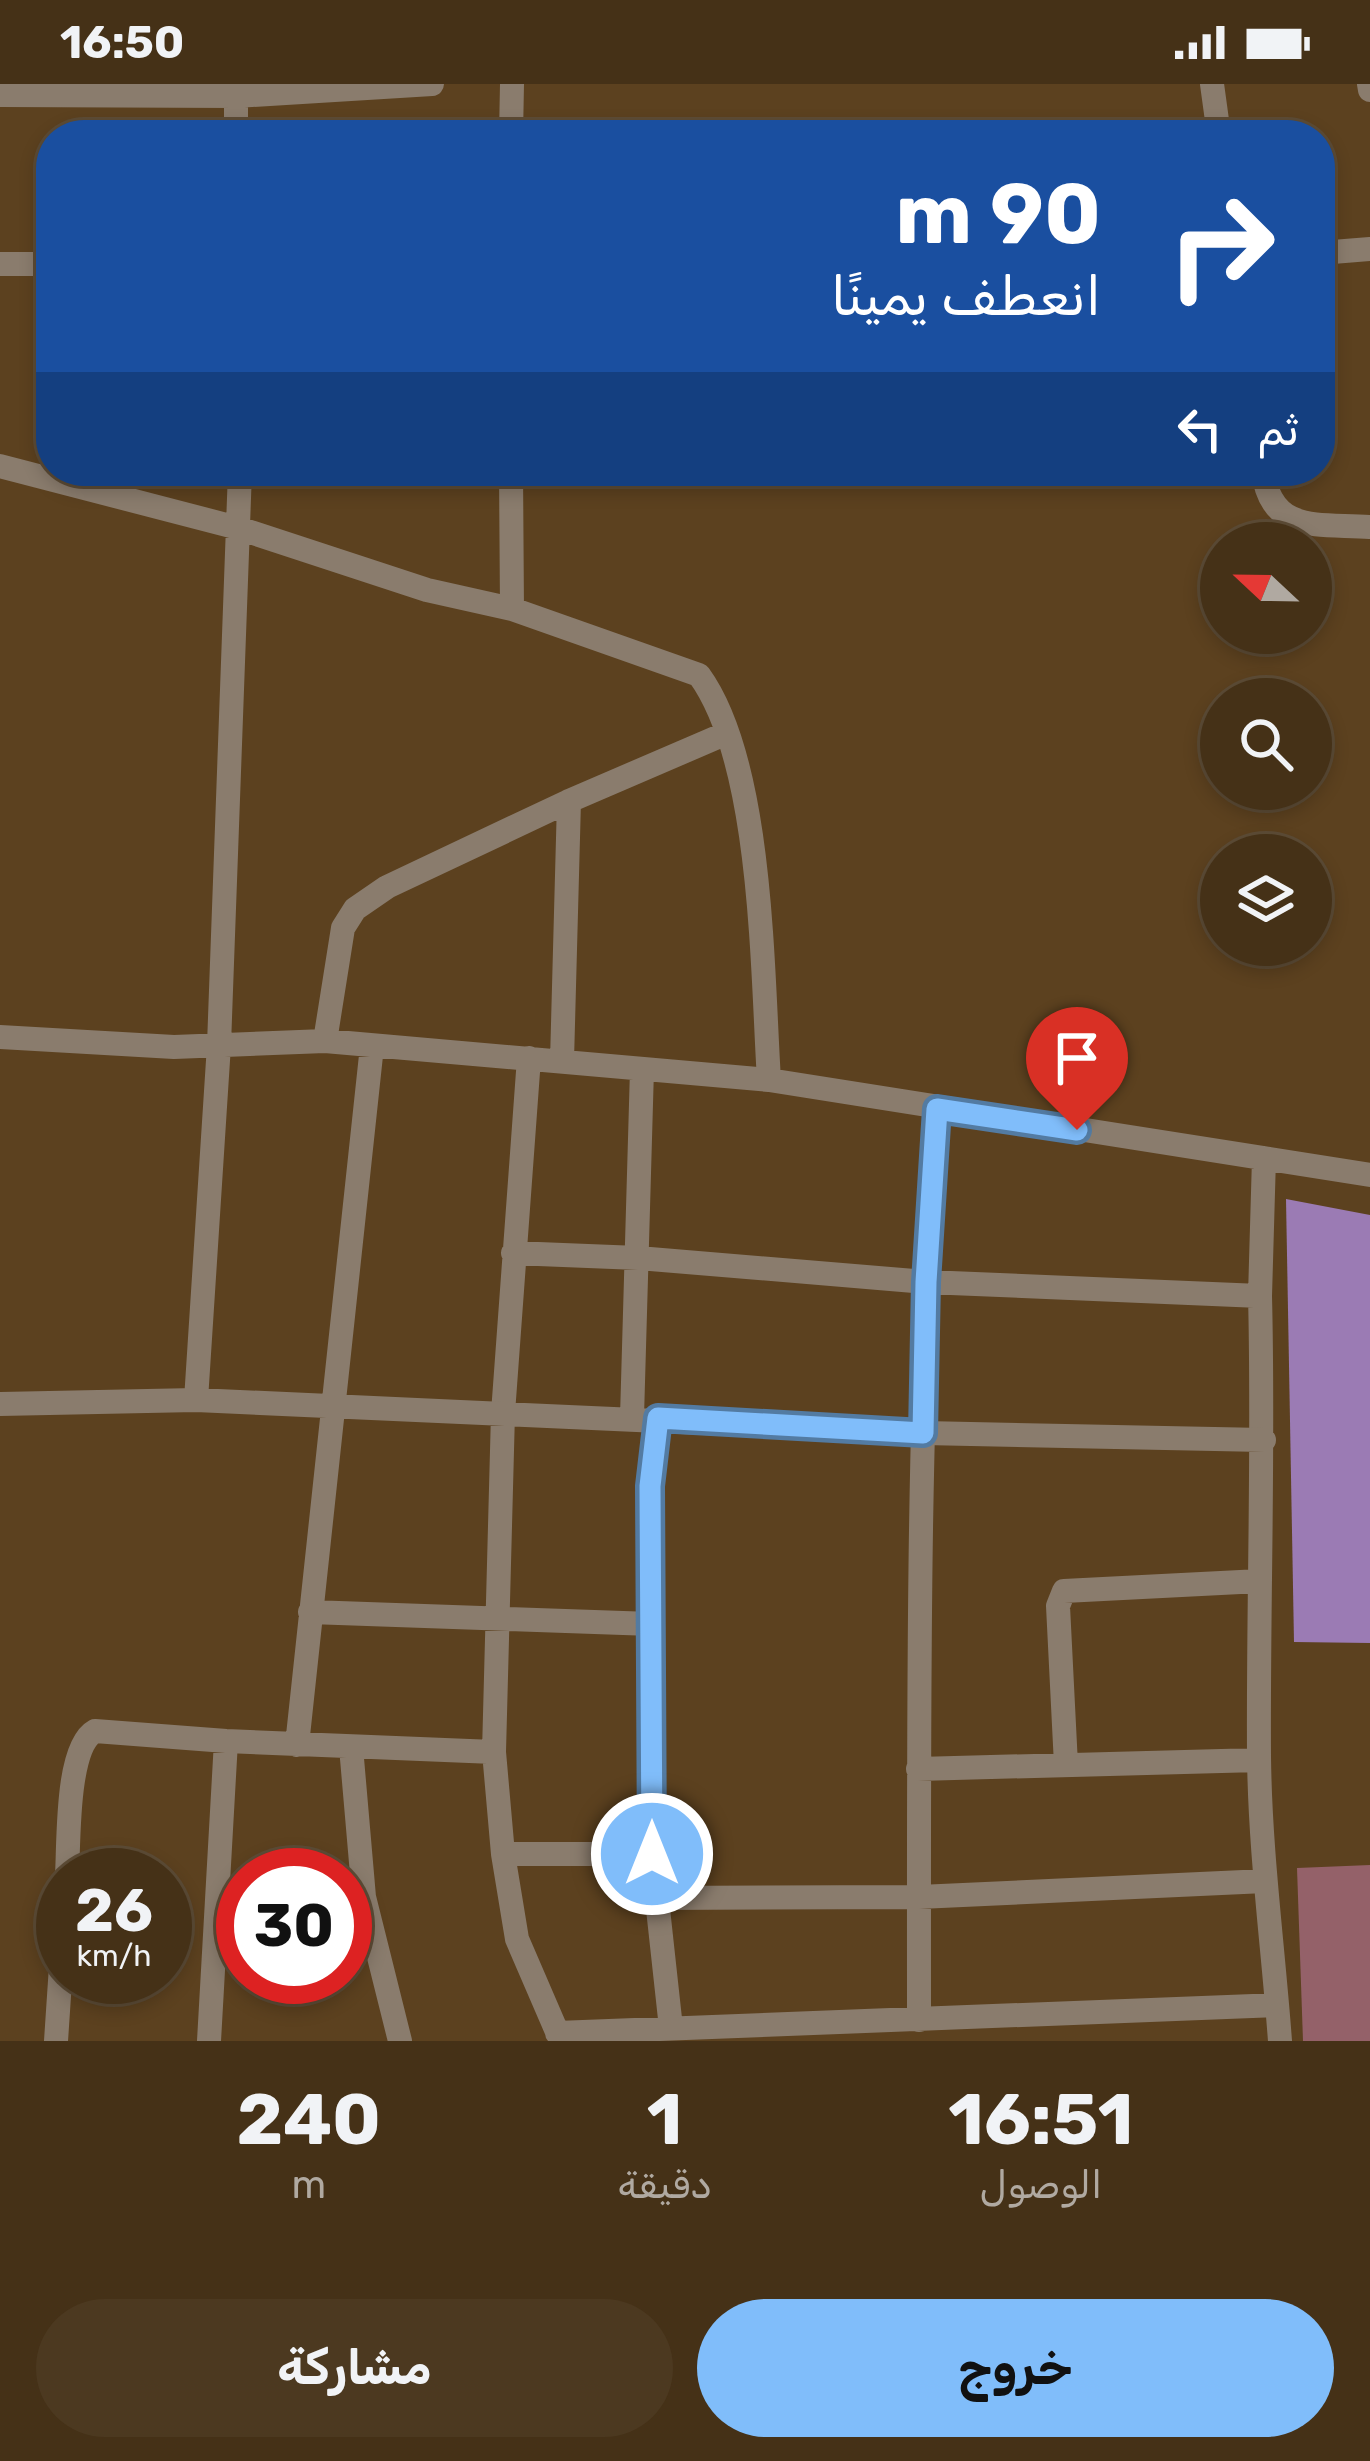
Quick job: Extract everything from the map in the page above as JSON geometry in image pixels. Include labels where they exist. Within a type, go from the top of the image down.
[{"type":"street","points":[[0,95],[432,84]]},
{"type":"street","points":[[512,84],[512,120]]},
{"type":"street","points":[[1212,84],[1217,120]]},
{"type":"street","points":[[1335,252],[1370,249]]},
{"type":"street","points":[[0,264],[36,264]]},
{"type":"street","points":[[0,466],[36,475]]},
{"type":"street","points":[[77,486],[238,528],[428,590],[512,609],[688,669],[708,687],[740,775],[756,883],[769,1080]]},
{"type":"street","points":[[196,1400],[219,1046],[239,486]]},
{"type":"street","points":[[512,486],[512,609]]},
{"type":"street","points":[[1268,486],[1273,504],[1289,520],[1370,527]]},
{"type":"street","points":[[325,1041],[343,928],[355,909],[387,887],[727,733]]},
{"type":"street","points":[[562,1061],[569,801]]},
{"type":"street","points":[[0,1037],[175,1048],[325,1041],[769,1080],[1370,1174]]},
{"type":"street","points":[[297,1744],[372,1046]]},
{"type":"street","points":[[529,1058],[503,1413],[494,1752],[517,1939],[559,2037],[671,2028],[1277,2005]]},
{"type":"street","points":[[632,1417],[642,1069]]},
{"type":"street","points":[[919,2020],[923,1433],[937,1109]]},
{"type":"street","points":[[1264,1158],[1259,1760],[1264,1881],[1280,2041]]},
{"type":"street","points":[[513,1252],[926,1282],[1260,1296]]},
{"type":"street","points":[[0,1404],[196,1400],[923,1433],[1264,1440]]},
{"type":"street","points":[[658,1418],[650,1486],[652,1854],[671,2028]]},
{"type":"street","points":[[1066,1765],[1058,1606],[1064,1592],[1260,1581]]},
{"type":"street","points":[[310,1612],[652,1624]]},
{"type":"street","points":[[69,1848],[80,1748],[88,1733],[95,1731],[494,1752]]},
{"type":"street","points":[[209,2041],[226,1741]]},
{"type":"street","points":[[351,1747],[364,1897],[400,2041]]},
{"type":"street","points":[[918,1769],[1259,1760]]},
{"type":"street","points":[[503,1854],[652,1854]]},
{"type":"street","points":[[656,1898],[919,1897],[1264,1881]]},
{"type":"street","points":[[56,2041],[58,2004]]},
{"type":"shaded area","points":[[1286,1199],[1370,1215],[1370,1643],[1294,1642]]},
{"type":"shaded area","points":[[1370,1865],[1370,2041],[1303,2041],[1297,1868]]},
{"type":"route","points":[[652,1854],[650,1486],[658,1418],[923,1433],[937,1109],[1077,1130]]}]
